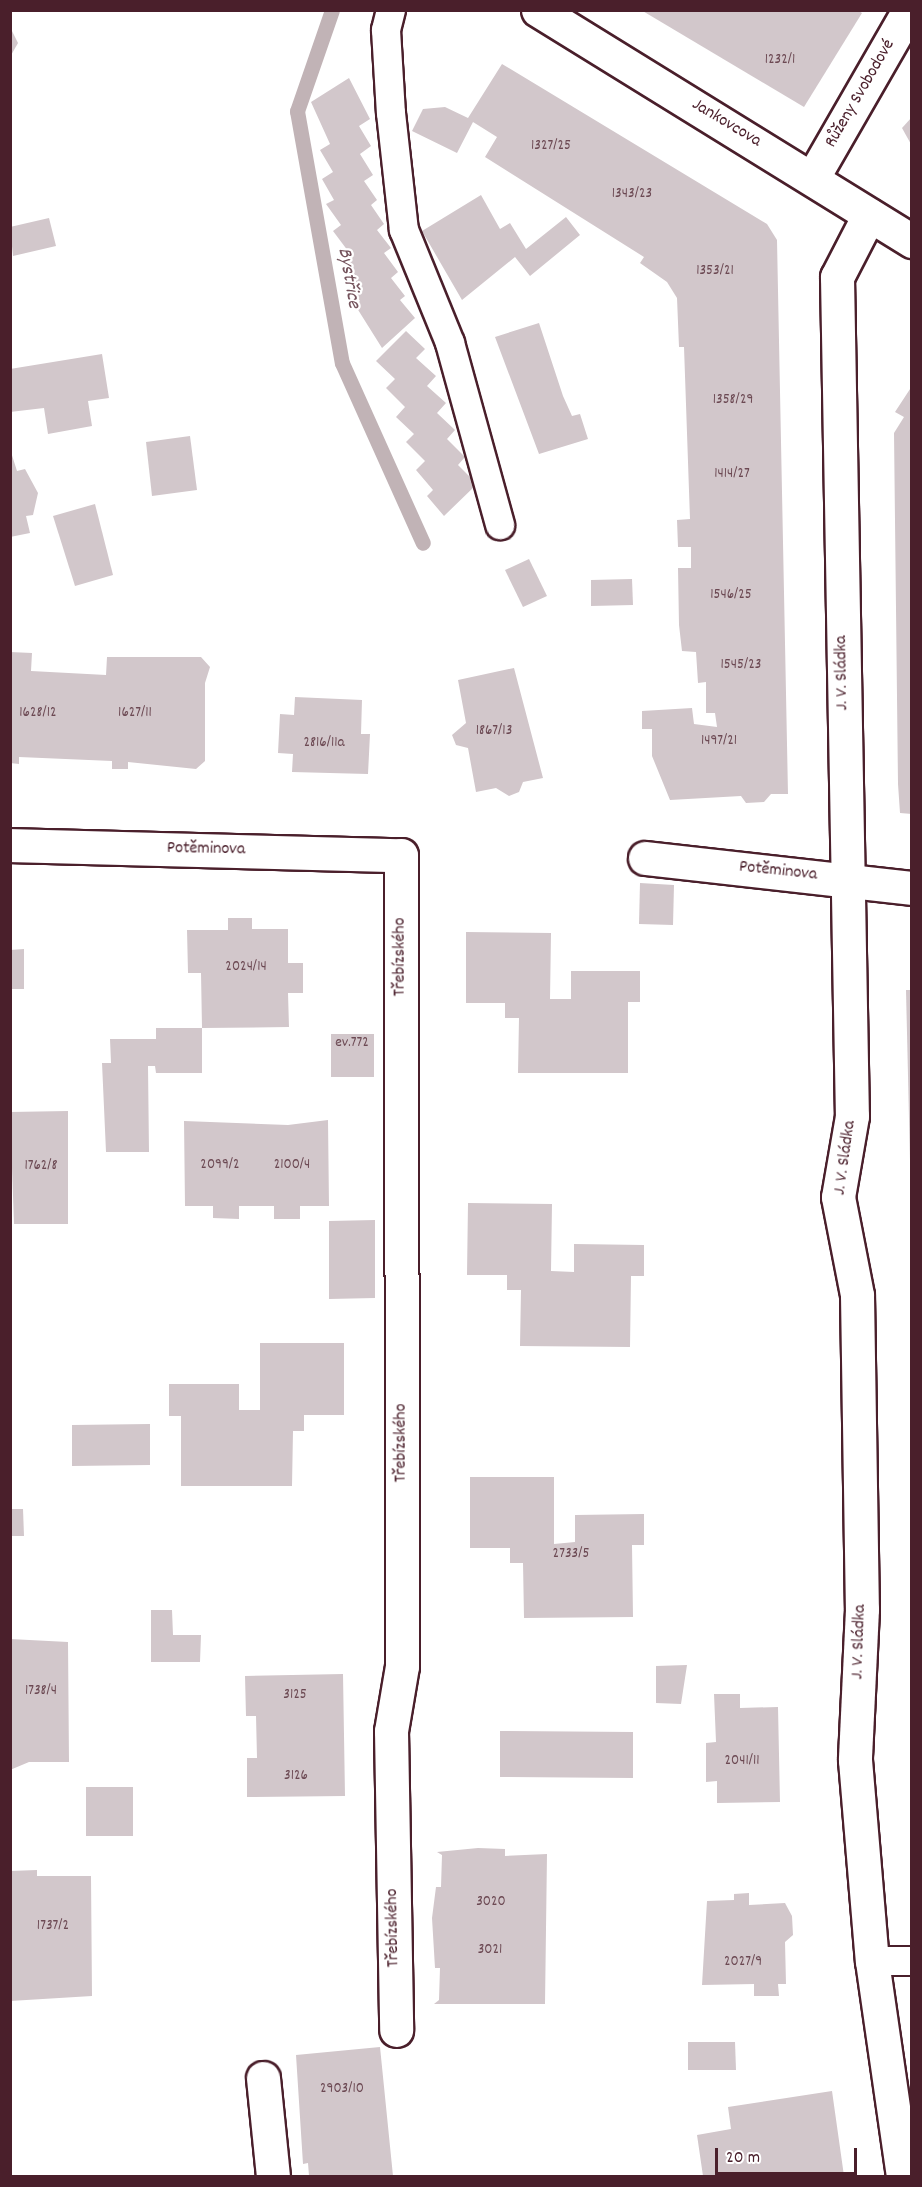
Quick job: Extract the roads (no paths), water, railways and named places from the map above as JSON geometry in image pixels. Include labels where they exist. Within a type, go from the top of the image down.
[{"type":"street","name":"Jankovcova","points":[[538,10],[813,177],[912,241]]},
{"type":"street","name":"Růženy Svobodové","points":[[813,177],[909,10]]},
{"type":"street","name":"J. V. Sládka","points":[[869,215],[837,277],[852,1116],[838,1197],[857,1295],[862,1609],[855,1760],[872,1961],[905,2161]]},
{"type":"street","name":"Potěminova","points":[[10,845],[401,855]]},
{"type":"street","name":"Třebízského","points":[[396,2030],[390,1731],[402,1666],[401,855]]},
{"type":"street","name":"Potěminova","points":[[645,858],[912,888]]},
{"type":"street","points":[[263,2078],[273,2176]]},
{"type":"lane","points":[[391,10],[386,30],[391,113],[404,230],[450,343],[500,525]]},
{"type":"lane","points":[[872,1961],[912,1961]]},
{"type":"waterway","name":"Bystřice","points":[[332,10],[297,111],[342,363],[423,543]]}]
